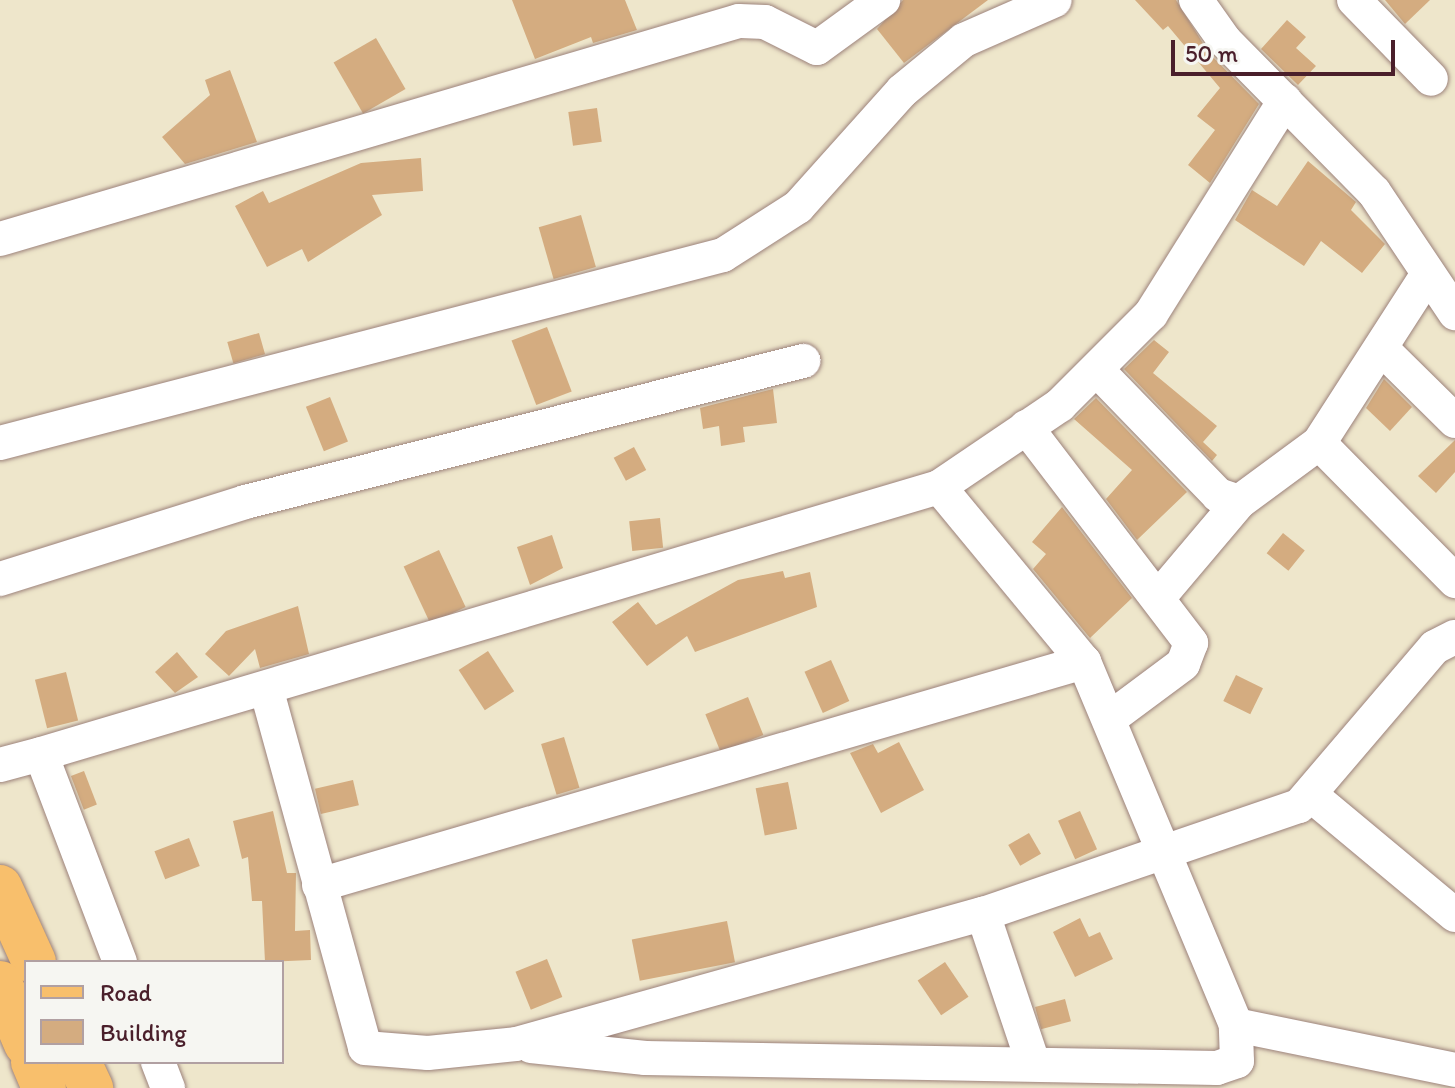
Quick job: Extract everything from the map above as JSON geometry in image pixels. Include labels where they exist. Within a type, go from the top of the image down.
[{"type":"main road","points":[[0,887],[33,960]]},
{"type":"main road","points":[[0,983],[24,1039]]},
{"type":"street","points":[[0,239],[739,21],[765,22],[817,48],[883,0]]},
{"type":"street","points":[[0,443],[723,255],[798,207],[902,91],[964,40],[1055,0]]},
{"type":"street","points":[[1196,0],[1225,41],[1374,192],[1455,313]]},
{"type":"street","points":[[1354,0],[1431,79]]},
{"type":"street","points":[[0,765],[939,487],[1026,427],[1097,370],[1151,314],[1285,100]]},
{"type":"street","points":[[1158,598],[1239,502],[1319,443],[1428,274]]},
{"type":"street","points":[[1381,348],[1455,421]]},
{"type":"street","points":[[0,579],[245,502],[803,361]]},
{"type":"street","points":[[1097,370],[1218,495],[1239,502]]},
{"type":"street","points":[[1026,427],[1189,639],[1190,655],[1112,717]]},
{"type":"street","points":[[1319,443],[1455,581]]},
{"type":"street","points":[[516,1044],[645,1058],[1032,1060],[1217,1068],[1243,1053],[1236,1025],[1168,852],[1112,717],[1084,662],[939,487]]},
{"type":"street","points":[[266,688],[365,1048],[428,1053],[516,1044],[983,914],[1168,852],[1312,796],[1435,647],[1455,637]]},
{"type":"street","points":[[319,885],[1084,662]]},
{"type":"street","points":[[41,754],[119,960]]},
{"type":"street","points":[[1312,796],[1455,915]]},
{"type":"street","points":[[983,914],[1032,1060]]},
{"type":"street","points":[[1236,1025],[1455,1070]]},
{"type":"street","points":[[159,1064],[168,1088]]},
{"type":"building","points":[[512,0],[625,0],[637,30],[593,43],[591,37],[535,59]]},
{"type":"building","points":[[903,0],[988,0],[904,63],[877,29]]},
{"type":"building","points":[[1135,0],[1176,0],[1209,53],[1259,104],[1210,183],[1188,165],[1215,130],[1197,116],[1220,88],[1168,26],[1163,30]]},
{"type":"building","points":[[1385,0],[1430,0],[1405,24]]},
{"type":"building","points":[[1287,20],[1306,37],[1296,48],[1316,66],[1298,85],[1261,49]]},
{"type":"building","points":[[376,38],[406,89],[363,114],[334,62]]},
{"type":"building","points":[[230,70],[257,142],[185,164],[162,137],[210,95],[205,80]]},
{"type":"building","points":[[597,108],[602,142],[573,146],[568,112]]},
{"type":"building","points":[[421,158],[423,191],[372,195],[382,215],[308,262],[302,249],[267,267],[235,206],[263,191],[269,203],[361,163]]},
{"type":"building","points":[[1308,161],[1356,202],[1351,210],[1385,244],[1362,273],[1321,241],[1304,266],[1235,220],[1252,190],[1277,206]]},
{"type":"building","points":[[581,215],[596,267],[554,279],[539,227]]},
{"type":"building","points":[[547,327],[572,391],[536,405],[512,341]]},
{"type":"building","points":[[259,333],[265,354],[233,363],[227,342]]},
{"type":"building","points":[[1154,340],[1169,352],[1153,373],[1217,426],[1203,442],[1217,455],[1212,461],[1124,369]]},
{"type":"building","points":[[1384,379],[1412,407],[1390,431],[1366,408]]},
{"type":"building","points":[[773,389],[777,423],[743,427],[745,442],[721,446],[719,426],[703,429],[700,408]]},
{"type":"building","points":[[330,397],[348,442],[324,451],[306,407]]},
{"type":"building","points":[[1096,398],[1187,492],[1137,540],[1106,499],[1132,470],[1074,419]]},
{"type":"building","points":[[1455,440],[1455,472],[1436,493],[1418,476]]},
{"type":"building","points":[[634,447],[646,470],[626,481],[614,458]]},
{"type":"building","points":[[1062,507],[1132,598],[1090,638],[1033,569],[1046,554],[1032,542]]},
{"type":"building","points":[[660,518],[663,548],[632,551],[629,521]]},
{"type":"building","points":[[1283,533],[1305,551],[1288,571],[1267,553]]},
{"type":"building","points":[[552,535],[563,568],[530,585],[517,547]]},
{"type":"building","points":[[439,550],[466,607],[430,624],[404,566]]},
{"type":"building","points":[[783,571],[785,578],[810,572],[817,607],[695,652],[687,636],[647,666],[612,622],[638,602],[656,625],[738,580]]},
{"type":"building","points":[[298,606],[309,654],[260,668],[255,649],[229,676],[205,654],[226,631]]},
{"type":"building","points":[[488,651],[514,691],[485,710],[459,670]]},
{"type":"building","points":[[177,652],[198,677],[175,693],[155,672]]},
{"type":"building","points":[[831,660],[849,701],[823,713],[805,672]]},
{"type":"building","points":[[66,672],[78,721],[47,728],[35,680]]},
{"type":"building","points":[[1236,675],[1263,688],[1250,714],[1223,701]]},
{"type":"building","points":[[748,697],[763,735],[721,752],[705,714]]},
{"type":"building","points":[[564,737],[579,788],[557,795],[541,744]]},
{"type":"building","points":[[899,742],[924,790],[881,813],[850,753],[873,744],[878,753]]},
{"type":"building","points":[[84,771],[97,805],[84,810],[71,776]]},
{"type":"building","points":[[353,780],[359,805],[321,814],[315,789]]},
{"type":"building","points":[[788,782],[797,829],[765,835],[756,788]]},
{"type":"building","points":[[273,811],[287,873],[296,873],[295,931],[310,930],[311,960],[265,960],[262,901],[252,901],[248,857],[242,859],[233,821]]},
{"type":"building","points":[[1080,811],[1097,849],[1075,859],[1058,821]]},
{"type":"building","points":[[1029,833],[1041,854],[1020,866],[1008,845]]},
{"type":"building","points":[[189,838],[200,866],[165,879],[154,851]]},
{"type":"building","points":[[1080,918],[1089,937],[1100,932],[1113,959],[1075,977],[1053,932]]},
{"type":"building","points":[[727,921],[735,962],[640,981],[632,940]]},
{"type":"building","points":[[547,959],[562,997],[531,1010],[515,972]]},
{"type":"building","points":[[945,962],[968,997],[941,1015],[918,980]]},
{"type":"building","points":[[1065,999],[1071,1021],[1041,1029],[1035,1007]]}]
